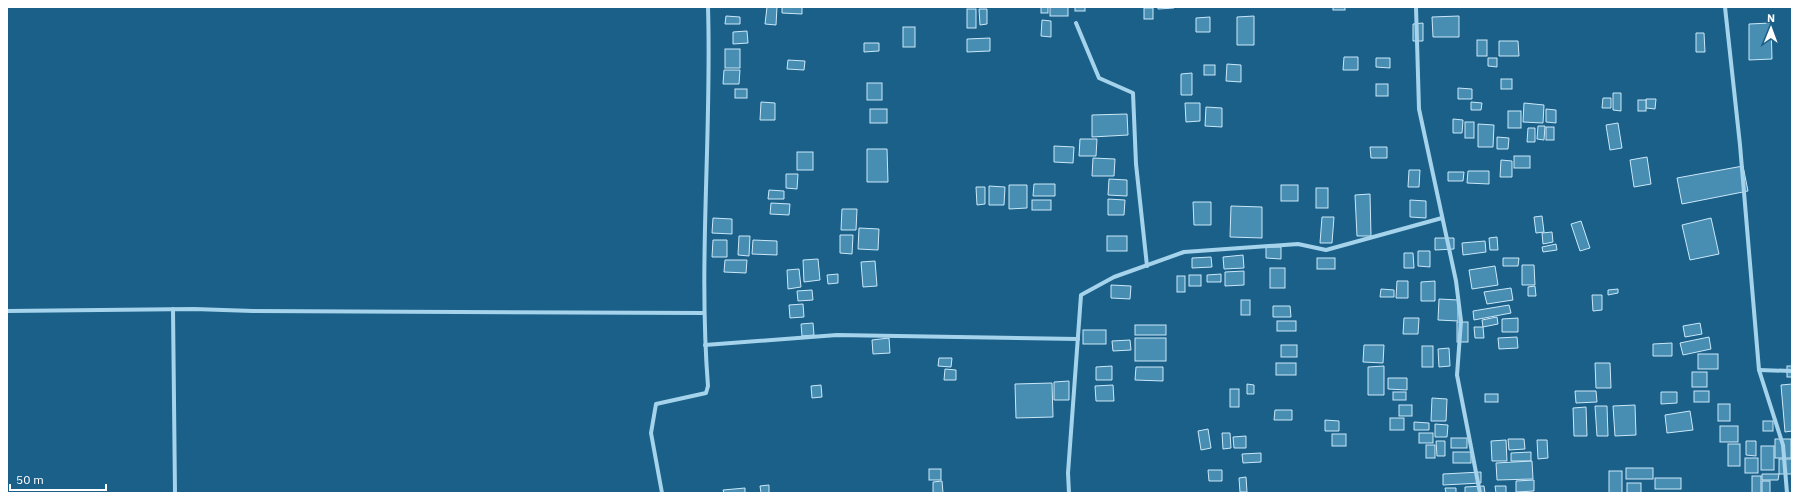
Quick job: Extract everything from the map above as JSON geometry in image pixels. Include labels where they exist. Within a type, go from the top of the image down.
[{"type":"street","points":[[662,493],[651,433],[652,417],[656,404],[706,393],[708,386],[704,313],[706,178],[710,67],[708,7]]},
{"type":"street","points":[[1416,7],[1420,109],[1456,281],[1461,321],[1457,375],[1480,493]]},
{"type":"street","points":[[1725,7],[1740,145],[1759,370],[1783,445],[1787,493]]},
{"type":"street","points":[[1076,23],[1099,78],[1133,93],[1136,164],[1147,266]]},
{"type":"street","points":[[1069,493],[1068,473],[1081,295],[1114,277],[1184,252],[1298,244],[1326,250],[1442,218]]},
{"type":"street","points":[[7,311],[173,309],[261,311],[704,313]]},
{"type":"street","points":[[173,309],[175,493]]},
{"type":"street","points":[[705,345],[837,335],[1078,340]]},
{"type":"street","points":[[1759,370],[1792,371]]},
{"type":"building","points":[[767,7],[777,7],[776,25],[765,24]]},
{"type":"building","points":[[782,7],[802,7],[802,14],[782,13]]},
{"type":"building","points":[[1041,7],[1048,7],[1048,13],[1041,13]]},
{"type":"building","points":[[1050,7],[1068,7],[1068,16],[1050,16]]},
{"type":"building","points":[[1075,7],[1085,7],[1085,11],[1075,11]]},
{"type":"building","points":[[1158,7],[1174,7],[1174,8],[1158,9]]},
{"type":"building","points":[[1333,7],[1345,7],[1345,10],[1333,10]]},
{"type":"building","points":[[1144,8],[1153,8],[1153,19],[1144,19]]},
{"type":"building","points":[[967,9],[976,9],[976,28],[967,28]]},
{"type":"building","points":[[979,9],[987,9],[987,24],[980,25]]},
{"type":"building","points":[[726,16],[740,17],[740,24],[725,24]]},
{"type":"building","points":[[1254,16],[1254,45],[1237,45],[1237,17]]},
{"type":"building","points":[[1459,16],[1459,37],[1433,37],[1432,17]]},
{"type":"building","points":[[1210,17],[1210,32],[1196,32],[1196,18]]},
{"type":"building","points":[[1042,20],[1051,21],[1051,37],[1041,36]]},
{"type":"building","points":[[1423,23],[1423,41],[1413,41],[1413,24]]},
{"type":"building","points":[[1771,23],[1772,59],[1749,60],[1749,24]]},
{"type":"building","points":[[903,27],[915,27],[915,47],[903,47]]},
{"type":"building","points":[[747,31],[748,43],[733,44],[733,32]]},
{"type":"building","points":[[1696,33],[1704,33],[1705,52],[1696,52]]},
{"type":"building","points":[[990,38],[990,51],[967,52],[967,39]]},
{"type":"building","points":[[1477,40],[1487,40],[1487,56],[1477,56]]},
{"type":"building","points":[[1499,41],[1518,41],[1519,56],[1499,56]]},
{"type":"building","points":[[864,43],[879,43],[879,51],[864,52]]},
{"type":"building","points":[[725,49],[740,49],[740,68],[725,68]]},
{"type":"building","points":[[1344,57],[1358,57],[1358,70],[1343,70]]},
{"type":"building","points":[[1376,58],[1390,58],[1390,68],[1376,67]]},
{"type":"building","points":[[1488,58],[1497,58],[1497,67],[1488,66]]},
{"type":"building","points":[[788,60],[805,61],[804,70],[787,69]]},
{"type":"building","points":[[1227,64],[1241,65],[1241,82],[1226,81]]},
{"type":"building","points":[[1204,65],[1215,65],[1215,75],[1204,75]]},
{"type":"building","points":[[724,70],[740,70],[739,84],[723,84]]},
{"type":"building","points":[[1192,73],[1192,95],[1181,95],[1181,74]]},
{"type":"building","points":[[1501,79],[1512,79],[1512,89],[1501,89]]},
{"type":"building","points":[[867,83],[882,83],[882,100],[867,100]]},
{"type":"building","points":[[1376,84],[1388,84],[1388,96],[1376,96]]},
{"type":"building","points":[[1458,88],[1472,89],[1472,99],[1458,99]]},
{"type":"building","points":[[735,89],[747,89],[747,98],[735,98]]},
{"type":"building","points":[[1613,93],[1621,93],[1621,111],[1613,110]]},
{"type":"building","points":[[1603,98],[1611,98],[1611,108],[1602,108]]},
{"type":"building","points":[[1646,99],[1656,99],[1655,109],[1646,108]]},
{"type":"building","points":[[1638,100],[1646,100],[1646,111],[1638,111]]},
{"type":"building","points":[[761,102],[775,103],[775,120],[760,120]]},
{"type":"building","points":[[1471,102],[1482,103],[1481,110],[1471,110]]},
{"type":"building","points":[[1185,103],[1200,103],[1200,121],[1186,122]]},
{"type":"building","points":[[1524,103],[1544,105],[1543,123],[1523,122]]},
{"type":"building","points":[[1206,107],[1222,108],[1222,127],[1205,126]]},
{"type":"building","points":[[870,109],[887,109],[887,123],[870,123]]},
{"type":"building","points":[[1546,109],[1556,110],[1556,123],[1546,122]]},
{"type":"building","points":[[1508,111],[1521,111],[1521,128],[1508,128]]},
{"type":"building","points":[[1127,114],[1128,135],[1092,137],[1092,115]]},
{"type":"building","points":[[1453,119],[1463,120],[1462,133],[1453,133]]},
{"type":"building","points":[[1465,122],[1474,122],[1474,138],[1465,138]]},
{"type":"building","points":[[1618,123],[1622,148],[1610,150],[1606,125]]},
{"type":"building","points":[[1478,124],[1494,125],[1493,147],[1478,147]]},
{"type":"building","points":[[1538,126],[1545,126],[1544,140],[1537,139]]},
{"type":"building","points":[[1546,127],[1554,127],[1554,140],[1546,140]]},
{"type":"building","points":[[1528,128],[1535,128],[1535,142],[1527,142]]},
{"type":"building","points":[[1497,137],[1509,138],[1508,149],[1497,149]]},
{"type":"building","points":[[1080,139],[1097,139],[1096,156],[1079,156]]},
{"type":"building","points":[[1054,146],[1074,147],[1073,163],[1054,162]]},
{"type":"building","points":[[1370,147],[1387,147],[1387,158],[1371,158]]},
{"type":"building","points":[[867,149],[887,149],[888,182],[867,182]]},
{"type":"building","points":[[797,152],[813,152],[813,170],[797,170]]},
{"type":"building","points":[[1514,156],[1530,156],[1530,168],[1514,168]]},
{"type":"building","points":[[1647,157],[1651,184],[1634,187],[1630,160]]},
{"type":"building","points":[[1093,158],[1115,159],[1114,176],[1092,176]]},
{"type":"building","points":[[1501,160],[1512,161],[1512,177],[1500,177]]},
{"type":"building","points":[[1743,166],[1748,191],[1682,204],[1677,178]]},
{"type":"building","points":[[1409,170],[1420,170],[1419,187],[1408,187]]},
{"type":"building","points":[[1468,171],[1489,171],[1489,184],[1467,183]]},
{"type":"building","points":[[1448,172],[1464,172],[1463,181],[1448,181]]},
{"type":"building","points":[[786,174],[798,174],[797,189],[786,188]]},
{"type":"building","points":[[1109,179],[1127,180],[1127,196],[1108,195]]},
{"type":"building","points":[[1034,184],[1055,184],[1055,196],[1033,196]]},
{"type":"building","points":[[1009,185],[1027,185],[1027,208],[1009,209]]},
{"type":"building","points":[[1281,185],[1298,185],[1298,201],[1281,201]]},
{"type":"building","points":[[989,186],[1005,187],[1004,205],[989,205]]},
{"type":"building","points":[[976,187],[985,187],[985,204],[977,205]]},
{"type":"building","points":[[1316,188],[1328,188],[1328,208],[1316,208]]},
{"type":"building","points":[[769,190],[784,191],[784,199],[768,199]]},
{"type":"building","points":[[1370,194],[1371,236],[1357,236],[1355,195]]},
{"type":"building","points":[[1108,199],[1125,200],[1124,215],[1108,215]]},
{"type":"building","points":[[1032,200],[1051,200],[1051,210],[1032,210]]},
{"type":"building","points":[[1410,200],[1426,201],[1426,218],[1410,217]]},
{"type":"building","points":[[1193,202],[1211,202],[1211,225],[1194,225]]},
{"type":"building","points":[[771,203],[790,204],[789,215],[770,214]]},
{"type":"building","points":[[1231,206],[1262,207],[1262,238],[1230,237]]},
{"type":"building","points":[[842,209],[857,209],[856,230],[841,230]]},
{"type":"building","points":[[1542,216],[1544,232],[1536,233],[1534,217]]},
{"type":"building","points":[[1322,217],[1334,217],[1332,243],[1320,243]]},
{"type":"building","points":[[713,218],[732,219],[732,234],[712,233]]},
{"type":"building","points":[[1711,218],[1719,254],[1690,260],[1682,225]]},
{"type":"building","points":[[1581,221],[1590,248],[1580,251],[1571,224]]},
{"type":"building","points":[[859,228],[879,229],[878,250],[858,249]]},
{"type":"building","points":[[1552,232],[1553,242],[1543,244],[1542,233]]},
{"type":"building","points":[[840,235],[853,235],[852,254],[840,253]]},
{"type":"building","points":[[739,236],[750,236],[749,256],[738,255]]},
{"type":"building","points":[[1107,236],[1127,236],[1127,251],[1107,251]]},
{"type":"building","points":[[1497,237],[1498,250],[1490,250],[1489,238]]},
{"type":"building","points":[[1435,238],[1454,238],[1454,249],[1435,250]]},
{"type":"building","points":[[713,240],[727,240],[727,257],[712,257]]},
{"type":"building","points":[[753,240],[777,241],[777,255],[752,254]]},
{"type":"building","points":[[1485,241],[1486,252],[1463,255],[1462,243]]},
{"type":"building","points":[[1556,244],[1557,250],[1543,252],[1542,247]]},
{"type":"building","points":[[1266,247],[1281,247],[1281,259],[1266,258]]},
{"type":"building","points":[[1418,251],[1430,251],[1430,267],[1418,266]]},
{"type":"building","points":[[1404,253],[1413,253],[1414,268],[1404,268]]},
{"type":"building","points":[[1243,255],[1244,268],[1224,269],[1223,257]]},
{"type":"building","points":[[1211,257],[1212,267],[1192,268],[1192,258]]},
{"type":"building","points":[[1317,258],[1335,258],[1335,269],[1317,269]]},
{"type":"building","points":[[1503,258],[1519,258],[1518,266],[1503,266]]},
{"type":"building","points":[[818,259],[820,280],[804,282],[803,260]]},
{"type":"building","points":[[725,260],[747,260],[746,273],[724,272]]},
{"type":"building","points":[[875,261],[877,286],[863,287],[861,262]]},
{"type":"building","points":[[1522,265],[1534,265],[1535,285],[1522,285]]},
{"type":"building","points":[[1495,266],[1498,285],[1472,289],[1469,270]]},
{"type":"building","points":[[1270,268],[1285,268],[1285,288],[1270,288]]},
{"type":"building","points":[[799,269],[801,287],[788,289],[787,270]]},
{"type":"building","points":[[1244,271],[1244,285],[1225,286],[1225,272]]},
{"type":"building","points":[[838,274],[838,283],[828,284],[827,275]]},
{"type":"building","points":[[1221,274],[1221,282],[1207,282],[1207,275]]},
{"type":"building","points":[[1189,275],[1201,275],[1201,286],[1189,286]]},
{"type":"building","points":[[1177,276],[1185,276],[1185,292],[1177,292]]},
{"type":"building","points":[[1397,281],[1408,281],[1408,298],[1396,298]]},
{"type":"building","points":[[1435,281],[1435,301],[1421,301],[1421,282]]},
{"type":"building","points":[[1111,285],[1131,286],[1130,299],[1111,298]]},
{"type":"building","points":[[1535,286],[1536,296],[1528,296],[1528,287]]},
{"type":"building","points":[[1511,288],[1513,300],[1487,304],[1484,292]]},
{"type":"building","points":[[1381,289],[1394,290],[1394,297],[1380,297]]},
{"type":"building","points":[[1618,289],[1618,293],[1608,295],[1608,290]]},
{"type":"building","points":[[812,290],[813,300],[798,301],[797,291]]},
{"type":"building","points":[[1592,295],[1602,295],[1602,310],[1593,311]]},
{"type":"building","points":[[1439,299],[1458,300],[1458,321],[1438,320]]},
{"type":"building","points":[[1241,300],[1250,300],[1250,315],[1241,315]]},
{"type":"building","points":[[803,304],[804,317],[790,318],[789,305]]},
{"type":"building","points":[[1509,305],[1511,313],[1474,320],[1473,311]]},
{"type":"building","points":[[1273,306],[1290,306],[1291,317],[1273,317]]},
{"type":"building","points":[[1497,317],[1498,324],[1483,327],[1482,320]]},
{"type":"building","points":[[1404,318],[1419,318],[1418,334],[1403,334]]},
{"type":"building","points":[[1518,318],[1518,332],[1502,332],[1502,319]]},
{"type":"building","points":[[1277,321],[1296,321],[1296,331],[1277,331]]},
{"type":"building","points":[[1457,322],[1468,322],[1468,342],[1457,342]]},
{"type":"building","points":[[813,323],[814,335],[802,336],[801,324]]},
{"type":"building","points":[[1700,323],[1702,334],[1685,337],[1683,326]]},
{"type":"building","points":[[1135,325],[1166,325],[1166,335],[1135,335]]},
{"type":"building","points":[[1474,327],[1483,327],[1484,338],[1475,338]]},
{"type":"building","points":[[1083,330],[1106,330],[1106,344],[1083,344]]},
{"type":"building","points":[[1517,337],[1518,348],[1499,349],[1498,338]]},
{"type":"building","points":[[1709,337],[1711,349],[1683,355],[1680,343]]},
{"type":"building","points":[[889,338],[890,353],[873,354],[872,340]]},
{"type":"building","points":[[1135,338],[1166,338],[1166,361],[1135,361]]},
{"type":"building","points":[[1130,340],[1131,350],[1113,351],[1112,341]]},
{"type":"building","points":[[1672,343],[1672,356],[1653,356],[1653,344]]},
{"type":"building","points":[[1281,345],[1297,345],[1297,357],[1281,357]]},
{"type":"building","points":[[1364,345],[1384,345],[1383,363],[1363,362]]},
{"type":"building","points":[[1422,346],[1433,346],[1433,367],[1422,367]]},
{"type":"building","points":[[1449,348],[1450,366],[1439,367],[1438,349]]},
{"type":"building","points":[[1698,354],[1718,354],[1718,369],[1698,369]]},
{"type":"building","points":[[939,358],[952,358],[951,367],[938,366]]},
{"type":"building","points":[[1276,363],[1296,363],[1296,375],[1276,375]]},
{"type":"building","points":[[1595,363],[1610,363],[1611,388],[1596,388]]},
{"type":"building","points":[[1112,366],[1112,380],[1096,380],[1096,367]]},
{"type":"building","points":[[1384,366],[1384,395],[1368,395],[1368,367]]},
{"type":"building","points":[[1787,366],[1792,366],[1792,377],[1787,377]]},
{"type":"building","points":[[1136,367],[1163,367],[1163,381],[1135,380]]},
{"type":"building","points":[[945,369],[956,370],[956,380],[944,380]]},
{"type":"building","points":[[1692,372],[1707,372],[1707,387],[1692,387]]},
{"type":"building","points":[[1388,378],[1407,378],[1407,390],[1388,389]]},
{"type":"building","points":[[1069,381],[1069,400],[1054,400],[1054,382]]},
{"type":"building","points":[[1052,383],[1053,417],[1016,418],[1015,384]]},
{"type":"building","points":[[1247,384],[1254,385],[1254,394],[1247,394]]},
{"type":"building","points":[[1792,384],[1792,431],[1785,432],[1781,385]]},
{"type":"building","points":[[821,385],[822,397],[812,398],[811,386]]},
{"type":"building","points":[[1113,385],[1114,401],[1096,401],[1095,386]]},
{"type":"building","points":[[1230,389],[1239,389],[1239,407],[1230,407]]},
{"type":"building","points":[[1575,391],[1596,391],[1597,402],[1576,403]]},
{"type":"building","points":[[1694,391],[1709,391],[1709,402],[1694,402]]},
{"type":"building","points":[[1393,392],[1406,392],[1406,400],[1393,400]]},
{"type":"building","points":[[1661,392],[1677,392],[1677,403],[1661,404]]},
{"type":"building","points":[[1485,394],[1498,394],[1498,402],[1485,402]]},
{"type":"building","points":[[1432,398],[1447,399],[1446,421],[1431,421]]},
{"type":"building","points":[[1718,404],[1730,404],[1730,421],[1718,421]]},
{"type":"building","points":[[1399,405],[1412,405],[1412,416],[1399,416]]},
{"type":"building","points":[[1635,405],[1636,435],[1615,436],[1613,406]]},
{"type":"building","points":[[1595,406],[1607,406],[1608,436],[1597,436]]},
{"type":"building","points":[[1586,407],[1587,436],[1574,436],[1573,408]]},
{"type":"building","points":[[1275,410],[1292,410],[1292,420],[1274,420]]},
{"type":"building","points":[[1690,411],[1693,430],[1667,433],[1665,415]]},
{"type":"building","points":[[1390,418],[1404,418],[1404,430],[1390,430]]},
{"type":"building","points":[[1325,420],[1339,421],[1339,431],[1325,431]]},
{"type":"building","points":[[1763,421],[1773,421],[1773,431],[1763,431]]},
{"type":"building","points":[[1414,422],[1429,423],[1429,430],[1414,430]]},
{"type":"building","points":[[1435,424],[1448,425],[1447,437],[1435,437]]},
{"type":"building","points":[[1720,426],[1738,426],[1738,442],[1720,442]]},
{"type":"building","points":[[1208,429],[1211,448],[1201,450],[1198,431]]},
{"type":"building","points":[[1222,433],[1230,433],[1231,448],[1223,449]]},
{"type":"building","points":[[1419,433],[1433,433],[1433,443],[1419,443]]},
{"type":"building","points":[[1332,434],[1346,434],[1346,446],[1332,446]]},
{"type":"building","points":[[1246,436],[1246,448],[1234,448],[1233,437]]},
{"type":"building","points":[[1451,438],[1467,438],[1467,448],[1451,448]]},
{"type":"building","points":[[1508,439],[1524,439],[1525,449],[1509,450]]},
{"type":"building","points":[[1775,439],[1791,439],[1791,458],[1775,458]]},
{"type":"building","points":[[1506,440],[1507,461],[1492,461],[1491,441]]},
{"type":"building","points":[[1537,440],[1547,440],[1548,458],[1538,459]]},
{"type":"building","points":[[1436,441],[1445,441],[1445,456],[1437,456]]},
{"type":"building","points":[[1746,441],[1756,441],[1756,456],[1746,455]]},
{"type":"building","points":[[1728,444],[1740,444],[1740,466],[1728,466]]},
{"type":"building","points":[[1426,445],[1435,445],[1435,458],[1426,458]]},
{"type":"building","points":[[1761,446],[1774,446],[1774,470],[1761,470]]},
{"type":"building","points":[[1453,452],[1471,452],[1471,463],[1453,463]]},
{"type":"building","points":[[1531,452],[1531,461],[1511,461],[1511,453]]},
{"type":"building","points":[[1261,453],[1261,462],[1243,463],[1242,454]]},
{"type":"building","points":[[1745,458],[1758,458],[1758,473],[1745,473]]},
{"type":"building","points":[[1779,459],[1792,459],[1792,474],[1779,474]]},
{"type":"building","points":[[1532,461],[1533,479],[1497,480],[1496,463]]},
{"type":"building","points":[[1626,468],[1653,468],[1653,479],[1626,479]]},
{"type":"building","points":[[929,469],[941,469],[941,480],[929,480]]},
{"type":"building","points":[[1208,470],[1222,470],[1222,481],[1209,481]]},
{"type":"building","points":[[1609,471],[1622,471],[1622,493],[1609,493]]},
{"type":"building","points":[[1481,472],[1481,483],[1443,485],[1443,474]]},
{"type":"building","points":[[1762,474],[1779,474],[1778,480],[1762,480]]},
{"type":"building","points":[[1752,476],[1761,476],[1761,493],[1752,493]]},
{"type":"building","points":[[1246,477],[1247,492],[1240,492],[1239,478]]},
{"type":"building","points":[[1655,478],[1681,478],[1681,489],[1655,489]]},
{"type":"building","points":[[1534,480],[1534,491],[1516,492],[1516,481]]},
{"type":"building","points":[[942,481],[943,493],[933,493],[933,482]]},
{"type":"building","points":[[1762,481],[1770,481],[1770,493],[1762,493]]},
{"type":"building","points":[[1627,483],[1641,483],[1641,493],[1627,493]]},
{"type":"building","points":[[769,485],[769,493],[761,493],[760,486]]},
{"type":"building","points":[[1484,486],[1485,493],[1465,493],[1465,487]]},
{"type":"building","points":[[1495,486],[1506,486],[1506,493],[1496,493]]},
{"type":"building","points":[[745,488],[745,493],[724,493],[723,490]]},
{"type":"building","points":[[1445,488],[1456,488],[1456,493],[1446,493]]}]
